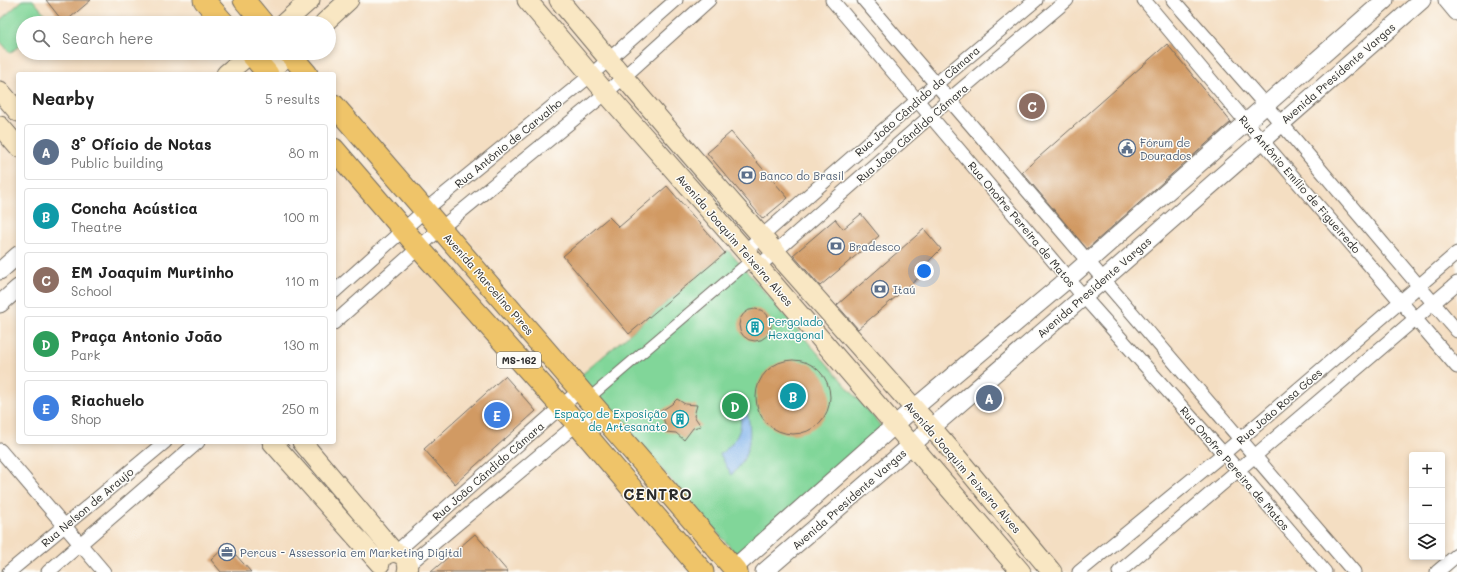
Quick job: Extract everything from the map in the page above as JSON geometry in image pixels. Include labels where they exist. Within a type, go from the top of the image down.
[{"type":"main road","points":[[204,0],[218,16]]},
{"type":"main road","points":[[244,0],[257,16]]},
{"type":"main road","points":[[292,16],[310,0]]},
{"type":"main road","points":[[332,16],[349,0]]},
{"type":"main road","name":"Avenida Joaquim Teixeira Alves","points":[[528,0],[606,93],[752,258],[1021,572]]},
{"type":"main road","name":"Avenida Joaquim Teixeira Alves","points":[[559,0],[624,78],[775,252],[913,409],[931,427],[1052,572]]},
{"type":"main road","points":[[228,72],[243,60]]},
{"type":"main road","points":[[256,60],[265,72]]},
{"type":"main road","points":[[267,72],[282,60]]},
{"type":"main road","points":[[296,60],[305,72]]},
{"type":"main road","points":[[0,91],[16,110]]},
{"type":"main road","name":"Avenida Marcelino Pires","points":[[336,107],[588,399],[734,571]]},
{"type":"main road","points":[[0,126],[16,145]]},
{"type":"main road","name":"MS-162","points":[[336,151],[419,248],[577,424],[703,572]]},
{"type":"main road","points":[[274,444],[378,569],[383,557],[386,554],[404,564]]},
{"type":"main road","points":[[304,444],[404,564]]},
{"type":"street","name":"Rua Antônio de Carvalho","points":[[404,229],[609,60],[676,0]]},
{"type":"street","name":"Rua Antônio de Carvalho","points":[[419,248],[441,228],[624,78],[709,0]]},
{"type":"street","name":"Rua Onofre Pereira de Matos","points":[[832,0],[1083,296],[1238,470],[1325,572]]},
{"type":"street","name":"Rua Onofre Pereira de Matos","points":[[864,0],[1354,572]]},
{"type":"street","name":"Rua João Cândido da Câmara","points":[[752,258],[762,236],[917,100],[1036,0]]},
{"type":"street","name":"Rua João Cândido Câmara","points":[[404,564],[561,407],[588,399],[752,258],[775,252],[950,99],[1067,0]]},
{"type":"street","name":"Rua Antônio Emílio de Figueiredo","points":[[1144,0],[1246,122],[1457,367]]},
{"type":"street","points":[[1173,0],[1281,122],[1457,331]]},
{"type":"street","points":[[734,571],[913,409],[1087,262],[1385,0]]},
{"type":"street","name":"Avenida Presidente Vargas","points":[[764,572],[1103,280],[1281,122],[1422,0]]},
{"type":"street","points":[[1447,0],[1457,12]]},
{"type":"street","points":[[336,290],[404,229]]},
{"type":"street","points":[[336,321],[419,248]]},
{"type":"street","name":"Rua João Rosa Góes","points":[[1079,572],[1223,454],[1457,253]]},
{"type":"street","points":[[0,271],[16,257]]},
{"type":"street","name":"Rua João Rosa Góes","points":[[1119,572],[1457,283]]},
{"type":"street","points":[[0,304],[16,290]]},
{"type":"street","name":"Rua João Cândido Câmara","points":[[404,564],[577,424],[588,399]]},
{"type":"street","name":"Rua Nelson de Araujo","points":[[9,572],[162,444]]},
{"type":"street","points":[[48,572],[196,444]]},
{"type":"street","points":[[0,450],[104,572]]},
{"type":"street","points":[[1437,572],[1457,555]]},
{"type":"green space","points":[[23,0],[33,0],[47,16],[16,16],[16,48],[10,53],[0,41],[0,20]]},
{"type":"green space","points":[[728,250],[882,427],[737,555],[580,376]]},
{"type":"water","points":[[737,393],[747,413],[750,436],[745,457],[739,467],[731,475],[720,454],[733,442],[740,428],[740,413],[733,397]]},
{"type":"building","points":[[46,0],[91,0],[72,16],[59,16]]},
{"type":"building","name":"Fórum de Dourados","points":[[1167,44],[1231,122],[1087,249],[1022,172]]},
{"type":"building","name":"Banco do Brasil","points":[[731,132],[788,198],[763,219],[707,153]]},
{"type":"building","points":[[667,186],[725,253],[629,334],[563,256],[609,217],[619,227]]},
{"type":"building","name":"Bradesco","points":[[861,214],[879,236],[820,286],[793,255],[835,219],[843,229]]},
{"type":"building","name":"Itaú","points":[[924,229],[941,249],[924,266],[923,274],[858,329],[837,305]]},
{"type":"building","name":"Pergolado Hexagonal","points":[[755,309],[761,310],[768,316],[771,325],[770,331],[764,338],[755,341],[749,340],[742,334],[739,325],[740,319],[746,312]]},
{"type":"building","points":[[793,360],[814,366],[824,376],[830,397],[824,418],[814,428],[793,434],[772,428],[762,418],[756,397],[762,376],[772,366]]},
{"type":"building","points":[[505,376],[536,411],[455,484],[424,449]]},
{"type":"building","points":[[995,386],[1003,395],[984,410],[977,402]]},
{"type":"building","name":"Espaço de Exposição de Artesanato","points":[[677,399],[685,404],[697,405],[694,416],[701,426],[693,428],[684,440],[676,433],[665,432],[665,424],[661,411]]},
{"type":"building","points":[[475,534],[508,572],[431,572]]},
{"type":"building","name":"Percus - Assessoria em Marketing Digital","points":[[227,545],[251,572],[221,572],[211,560]]},
{"type":"place","name":"EM Joaquim Murtinho","points":[[1032,106]]},
{"type":"place","name":"Fórum de Dourados","points":[[1127,148]]},
{"type":"place","name":"Banco do Brasil","points":[[747,175]]},
{"type":"place","name":"Bradesco","points":[[836,246]]},
{"type":"place","name":"Itaú","points":[[880,289]]},
{"type":"place","name":"Pergolado Hexagonal","points":[[755,327]]},
{"type":"place","name":"Concha Acústica","points":[[793,396]]},
{"type":"place","name":"3° Ofício de Notas","points":[[989,398]]},
{"type":"place","name":"Praça Antonio João","points":[[735,406]]},
{"type":"place","name":"Riachuelo","points":[[497,415]]},
{"type":"place","name":"Espaço de Exposição de Artesanato","points":[[680,419]]},
{"type":"place","name":"Percus - Assessoria em Marketing Digital","points":[[227,552]]},
{"type":"district","name":"CENTRO","points":[[658,494]]}]
